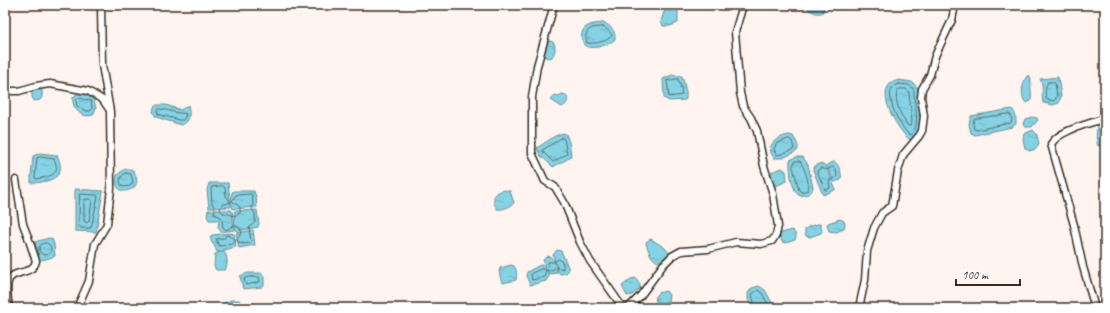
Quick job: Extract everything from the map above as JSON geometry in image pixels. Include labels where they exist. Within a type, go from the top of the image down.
[{"type":"street","points":[[77,308],[89,281],[95,244],[107,224],[111,188],[110,111],[102,65],[101,5]]},
{"type":"street","points":[[554,5],[539,58],[532,97],[532,153],[546,180],[555,187],[564,202],[580,242],[590,261],[623,308]]},
{"type":"street","points":[[628,308],[641,295],[663,265],[672,256],[681,251],[708,249],[736,242],[761,244],[772,241],[776,235],[778,226],[773,194],[764,166],[757,130],[743,106],[740,93],[735,32],[743,5]]},
{"type":"street","points":[[859,308],[867,272],[867,251],[872,232],[882,213],[892,206],[898,171],[903,155],[911,147],[922,131],[924,116],[921,97],[922,89],[930,75],[935,56],[952,20],[955,5]]},
{"type":"street","points":[[5,91],[19,91],[50,84],[88,91],[103,100],[110,111]]},
{"type":"street","points":[[1095,308],[1083,268],[1074,225],[1051,144],[1054,139],[1067,132],[1102,119]]},
{"type":"street","points":[[7,308],[7,288],[8,281],[11,276],[32,269],[36,261],[23,224],[16,180]]},
{"type":"water","points":[[808,5],[824,5],[823,12],[813,12],[808,9]]},
{"type":"water","points":[[672,7],[675,7],[678,10],[678,23],[670,26],[663,26],[661,21],[664,12]]},
{"type":"water","points":[[605,23],[613,30],[615,39],[609,43],[596,47],[587,47],[584,45],[582,39],[583,30],[590,25]]},
{"type":"water","points":[[551,41],[555,45],[554,53],[551,58],[545,57],[542,54],[547,42]]},
{"type":"water","points":[[672,75],[682,76],[686,91],[685,100],[669,101],[664,98],[663,79]]},
{"type":"water","points":[[1029,75],[1031,79],[1031,101],[1026,103],[1022,90],[1025,79]]},
{"type":"water","points":[[1058,77],[1061,96],[1059,103],[1053,105],[1043,103],[1042,85],[1040,79]]},
{"type":"water","points":[[899,80],[912,82],[918,88],[920,126],[919,131],[913,140],[910,140],[900,130],[891,114],[886,97],[890,84]]},
{"type":"water","points":[[42,88],[42,97],[40,100],[34,101],[32,97],[32,90]]},
{"type":"water","points":[[77,94],[84,94],[93,97],[96,108],[93,115],[89,116],[78,112],[73,101],[73,97]]},
{"type":"water","points":[[562,94],[566,95],[567,102],[562,107],[551,100],[555,95],[559,96]]},
{"type":"water","points":[[157,105],[166,105],[181,110],[188,105],[189,117],[187,122],[181,125],[156,117],[153,112],[154,107]]},
{"type":"water","points":[[1012,109],[1015,114],[1016,124],[1012,127],[975,135],[971,133],[969,124],[971,116]]},
{"type":"water","points":[[1032,117],[1037,118],[1038,120],[1032,127],[1025,127],[1023,124],[1025,119]]},
{"type":"water","points":[[1105,123],[1105,145],[1098,146],[1096,138],[1097,125]]},
{"type":"water","points":[[1033,130],[1037,135],[1039,144],[1036,149],[1029,151],[1025,148],[1023,139],[1024,134]]},
{"type":"water","points":[[563,133],[566,134],[569,142],[571,155],[569,158],[553,167],[540,155],[537,148],[555,136]]},
{"type":"water","points":[[789,135],[793,136],[798,146],[797,151],[783,158],[774,158],[770,149],[773,142]]},
{"type":"water","points":[[40,153],[57,155],[60,163],[59,174],[50,180],[31,183],[33,156]]},
{"type":"water","points":[[796,157],[803,157],[808,165],[813,187],[810,193],[806,195],[800,196],[797,194],[793,185],[790,160]]},
{"type":"water","points":[[835,162],[838,166],[841,175],[841,180],[834,182],[827,165]]},
{"type":"water","points":[[821,163],[826,166],[835,188],[835,190],[823,195],[813,170],[815,166]]},
{"type":"water","points":[[782,168],[786,171],[787,181],[776,186],[773,185],[771,182],[771,172]]},
{"type":"water","points":[[125,169],[131,169],[134,171],[137,183],[131,190],[122,191],[117,186],[116,177]]},
{"type":"water","points":[[209,183],[228,183],[231,207],[209,208],[207,190]]},
{"type":"water","points":[[75,189],[103,191],[96,232],[75,231]]},
{"type":"water","points":[[505,190],[510,191],[514,203],[506,208],[497,209],[494,202],[494,196],[498,192]]},
{"type":"water","points":[[233,191],[254,191],[257,207],[233,209],[231,195]]},
{"type":"water","points":[[208,210],[231,210],[234,230],[221,232],[218,227],[219,220],[209,220],[207,216]]},
{"type":"water","points":[[257,210],[258,227],[237,231],[235,229],[235,211]]},
{"type":"water","points":[[840,219],[844,221],[844,229],[836,232],[829,231],[827,225],[828,223]]},
{"type":"water","points":[[820,224],[822,231],[821,233],[810,237],[806,236],[805,229]]},
{"type":"water","points":[[253,230],[255,245],[239,248],[236,233]]},
{"type":"water","points":[[793,230],[796,236],[795,240],[786,243],[782,242],[780,236],[781,233]]},
{"type":"water","points":[[234,234],[236,247],[217,252],[210,237],[212,235]]},
{"type":"water","points":[[49,238],[52,239],[54,244],[55,256],[39,260],[35,242]]},
{"type":"water","points":[[651,239],[665,248],[669,253],[658,262],[652,257],[646,243]]},
{"type":"water","points":[[557,250],[561,251],[566,262],[569,270],[566,273],[560,274],[558,272],[553,255]]},
{"type":"water","points":[[224,252],[227,258],[225,270],[216,270],[214,266],[215,254]]},
{"type":"water","points":[[548,256],[555,262],[556,273],[550,274],[547,270],[549,276],[546,281],[530,285],[526,276],[527,272],[540,265],[545,266],[543,260]]},
{"type":"water","points":[[511,265],[516,269],[516,280],[503,283],[499,271],[500,268]]},
{"type":"water","points":[[248,273],[261,273],[264,277],[264,285],[262,287],[243,289],[240,276]]},
{"type":"water","points":[[636,278],[640,284],[640,288],[632,295],[627,296],[622,286],[631,279]]},
{"type":"water","points":[[759,286],[765,290],[775,308],[752,308],[748,299],[748,293],[752,288]]},
{"type":"water","points":[[666,291],[669,295],[668,301],[662,303],[656,302],[655,296],[658,293]]},
{"type":"water","points":[[231,300],[239,300],[243,308],[219,308],[221,305]]}]
